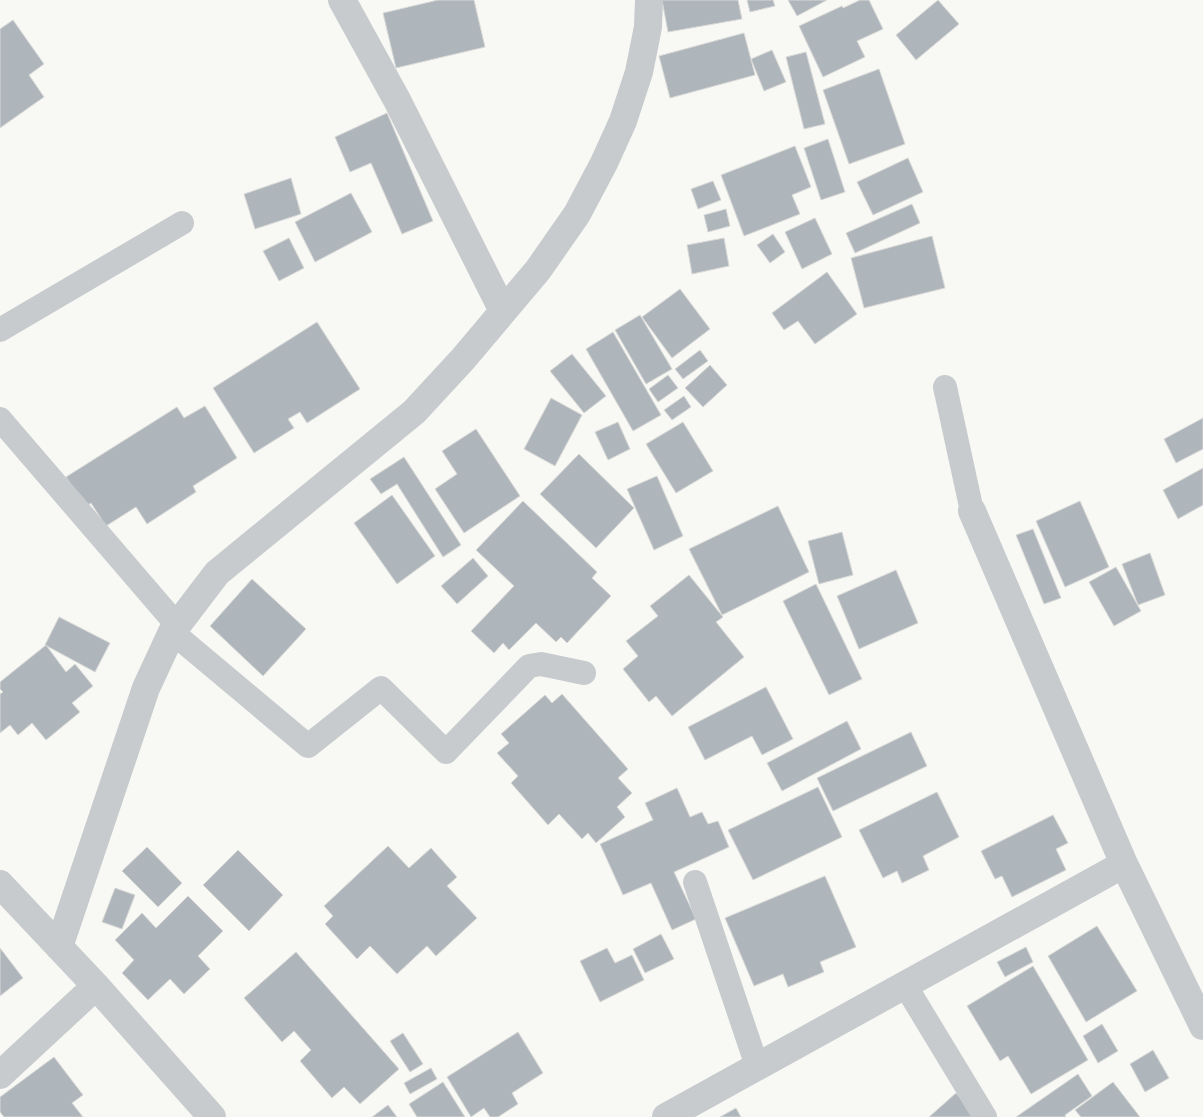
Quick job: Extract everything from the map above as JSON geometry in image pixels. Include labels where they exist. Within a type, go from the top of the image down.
[{"type":"street","points":[[342,0],[397,100],[503,311]]},
{"type":"street","points":[[59,947],[146,688],[174,628],[217,573],[414,412],[463,359],[538,270],[577,214],[604,163],[623,121],[639,72],[648,27],[649,0]]},
{"type":"street","points":[[972,511],[1124,864],[1203,1026]]},
{"type":"street","points":[[666,1117],[1124,864]]},
{"type":"street","points":[[0,884],[96,986],[212,1117]]},
{"type":"street","points":[[0,1075],[96,986]]},
{"type":"lane","points":[[0,330],[182,223]]},
{"type":"lane","points":[[946,387],[972,511]]},
{"type":"lane","points":[[0,419],[174,628],[308,746],[380,688],[446,752],[528,666],[541,664],[584,673]]},
{"type":"lane","points":[[695,882],[757,1066]]},
{"type":"lane","points":[[905,985],[986,1117]]},
{"type":"building","points":[[438,0],[474,0],[485,47],[396,68],[383,13]]},
{"type":"building","points":[[662,0],[738,0],[742,19],[668,32]]},
{"type":"building","points":[[747,0],[773,0],[775,6],[750,12]]},
{"type":"building","points":[[788,0],[827,0],[797,16]]},
{"type":"building","points":[[860,0],[869,0],[883,29],[857,41],[865,57],[823,77],[799,26],[842,6],[843,8]]},
{"type":"building","points":[[938,0],[959,24],[916,60],[896,35]]},
{"type":"building","points":[[13,20],[44,64],[29,75],[44,97],[0,128],[0,29]]},
{"type":"building","points":[[744,33],[755,75],[670,98],[659,56]]},
{"type":"building","points":[[772,50],[786,82],[764,91],[751,59]]},
{"type":"building","points":[[806,52],[825,124],[804,129],[786,57]]},
{"type":"building","points":[[879,69],[905,144],[849,164],[823,90]]},
{"type":"building","points":[[387,113],[433,221],[402,234],[371,163],[350,172],[335,137]]},
{"type":"building","points":[[828,139],[845,192],[821,200],[804,148]]},
{"type":"building","points":[[795,146],[811,187],[792,195],[800,214],[744,236],[721,175]]},
{"type":"building","points":[[908,158],[923,192],[873,215],[857,182]]},
{"type":"building","points":[[291,178],[301,214],[255,229],[244,194]]},
{"type":"building","points":[[713,181],[721,200],[698,209],[691,189]]},
{"type":"building","points":[[351,193],[372,232],[315,262],[295,222]]},
{"type":"building","points":[[912,204],[920,223],[855,253],[846,233]]},
{"type":"building","points":[[726,209],[730,226],[708,232],[704,215]]},
{"type":"building","points":[[815,218],[832,254],[802,269],[785,232]]},
{"type":"building","points":[[773,234],[785,252],[770,263],[757,245]]},
{"type":"building","points":[[932,236],[945,288],[864,308],[851,258]]},
{"type":"building","points":[[289,238],[304,268],[279,281],[263,251]]},
{"type":"building","points":[[724,238],[729,266],[692,274],[687,245]]},
{"type":"building","points":[[827,272],[857,314],[815,344],[798,321],[784,330],[772,313]]},
{"type":"building","points":[[680,289],[710,329],[672,358],[642,317]]},
{"type":"building","points":[[640,315],[672,369],[646,384],[615,330]]},
{"type":"building","points":[[317,322],[360,389],[307,423],[300,412],[288,419],[294,428],[254,453],[213,388]]},
{"type":"building","points":[[613,332],[661,415],[633,431],[586,349]]},
{"type":"building","points":[[700,350],[708,361],[683,379],[675,369]]},
{"type":"building","points":[[572,354],[606,396],[584,413],[550,371]]},
{"type":"building","points":[[710,365],[727,385],[703,407],[685,388]]},
{"type":"building","points":[[668,375],[678,388],[658,402],[649,389]]},
{"type":"building","points":[[684,396],[691,407],[672,420],[664,410]]},
{"type":"building","points":[[551,398],[582,415],[555,466],[524,449]]},
{"type":"building","points":[[205,406],[237,458],[193,486],[196,492],[147,524],[136,507],[106,526],[91,503],[85,507],[66,477],[177,407],[184,418]]},
{"type":"building","points":[[1203,418],[1203,449],[1176,463],[1164,439]]},
{"type":"building","points":[[618,422],[630,449],[608,460],[595,432]]},
{"type":"building","points":[[683,422],[713,471],[676,493],[646,444]]},
{"type":"building","points":[[476,429],[520,496],[464,533],[435,489],[457,474],[442,451]]},
{"type":"building","points":[[579,454],[634,508],[596,548],[540,494]]},
{"type":"building","points":[[404,457],[461,545],[443,557],[397,484],[381,494],[370,479]]},
{"type":"building","points":[[1203,468],[1203,505],[1178,519],[1163,490]]},
{"type":"building","points":[[657,476],[683,536],[654,550],[627,489]]},
{"type":"building","points":[[392,495],[435,556],[397,584],[354,523]]},
{"type":"building","points":[[523,501],[597,572],[592,578],[611,596],[567,643],[561,637],[556,642],[536,623],[509,650],[503,643],[494,653],[471,631],[514,586],[476,550]]},
{"type":"building","points":[[1080,501],[1109,567],[1065,587],[1036,521]]},
{"type":"building","points":[[778,506],[809,572],[722,615],[689,549]]},
{"type":"building","points":[[1033,529],[1061,598],[1044,604],[1016,535]]},
{"type":"building","points":[[842,532],[853,575],[819,584],[808,541]]},
{"type":"building","points":[[1150,553],[1165,595],[1138,605],[1122,564]]},
{"type":"building","points":[[473,558],[488,576],[457,604],[441,586]]},
{"type":"building","points":[[1116,567],[1141,611],[1114,626],[1089,582]]},
{"type":"building","points":[[896,570],[918,623],[859,649],[837,596]]},
{"type":"building","points":[[689,575],[723,617],[716,622],[744,657],[672,716],[656,696],[649,702],[623,669],[638,656],[626,641],[658,616],[650,606]]},
{"type":"building","points":[[252,579],[306,629],[263,676],[210,626]]},
{"type":"building","points":[[816,584],[862,679],[829,695],[783,601]]},
{"type":"building","points":[[59,617],[110,643],[95,672],[45,645]]},
{"type":"building","points":[[46,645],[66,672],[75,664],[93,686],[72,703],[80,712],[46,740],[32,723],[18,735],[10,725],[0,733],[0,694],[3,692],[0,689],[0,682]]},
{"type":"building","points":[[766,687],[793,739],[762,755],[752,736],[705,760],[688,727]]},
{"type":"building","points":[[562,694],[628,769],[618,778],[632,793],[617,807],[625,817],[596,843],[588,833],[582,839],[559,814],[548,825],[511,783],[518,776],[497,753],[509,743],[501,734],[545,695],[552,703]]},
{"type":"building","points":[[847,721],[861,749],[782,791],[767,763]]},
{"type":"building","points":[[911,732],[927,766],[833,811],[817,778]]},
{"type":"building","points":[[818,787],[842,837],[753,880],[728,830]]},
{"type":"building","points":[[677,788],[690,817],[702,812],[708,824],[718,821],[729,847],[674,872],[696,919],[672,930],[651,883],[623,895],[600,844],[653,820],[645,803]]},
{"type":"building","points":[[937,792],[959,837],[923,856],[929,870],[902,883],[897,871],[883,878],[859,830]]},
{"type":"building","points":[[1053,815],[1068,843],[1056,849],[1066,870],[1012,897],[1002,876],[995,879],[981,851]]},
{"type":"building","points":[[388,846],[409,868],[431,848],[457,877],[447,886],[477,918],[436,956],[427,946],[397,974],[370,946],[357,959],[325,924],[333,916],[324,906]]},
{"type":"building","points":[[147,847],[182,883],[158,907],[122,871]]},
{"type":"building","points":[[238,850],[283,895],[249,931],[203,885]]},
{"type":"building","points":[[825,876],[856,947],[820,962],[824,972],[788,987],[783,974],[754,986],[725,918]]},
{"type":"building","points":[[115,888],[135,895],[122,929],[102,922]]},
{"type":"building","points":[[188,896],[223,931],[198,956],[210,969],[184,994],[170,979],[148,1000],[122,973],[134,960],[115,940],[142,913],[156,928]]},
{"type":"building","points":[[1097,926],[1137,991],[1086,1022],[1048,956]]},
{"type":"building","points":[[661,934],[674,959],[645,973],[633,949]]},
{"type":"building","points":[[1026,947],[1033,962],[1005,977],[997,962]]},
{"type":"building","points":[[0,948],[23,978],[0,996]]},
{"type":"building","points":[[607,948],[615,963],[632,955],[644,980],[600,1002],[580,961]]},
{"type":"building","points":[[296,952],[399,1069],[360,1104],[344,1087],[332,1098],[300,1061],[311,1050],[294,1031],[282,1042],[244,998]]},
{"type":"building","points":[[1033,966],[1088,1060],[1031,1094],[1008,1056],[1000,1061],[967,1006]]},
{"type":"building","points":[[1102,1024],[1118,1051],[1098,1063],[1083,1036]]},
{"type":"building","points":[[518,1032],[543,1073],[512,1093],[518,1104],[498,1117],[490,1117],[484,1108],[471,1117],[447,1077]]},
{"type":"building","points":[[403,1033],[423,1064],[410,1072],[390,1041]]},
{"type":"building","points":[[1153,1050],[1169,1078],[1145,1092],[1130,1064]]},
{"type":"building","points":[[54,1057],[83,1095],[72,1103],[83,1117],[4,1117],[0,1112],[0,1097]]},
{"type":"building","points":[[431,1068],[437,1079],[410,1094],[404,1083]]},
{"type":"building","points":[[1078,1074],[1092,1096],[1065,1115],[1066,1117],[1016,1117]]},
{"type":"building","points":[[443,1082],[465,1117],[417,1117],[409,1104]]},
{"type":"building","points":[[1113,1082],[1140,1117],[1081,1117],[1075,1110]]},
{"type":"building","points":[[956,1093],[977,1117],[929,1117]]},
{"type":"building","points":[[388,1105],[397,1117],[372,1117]]},
{"type":"building","points":[[736,1108],[741,1117],[720,1117]]}]
